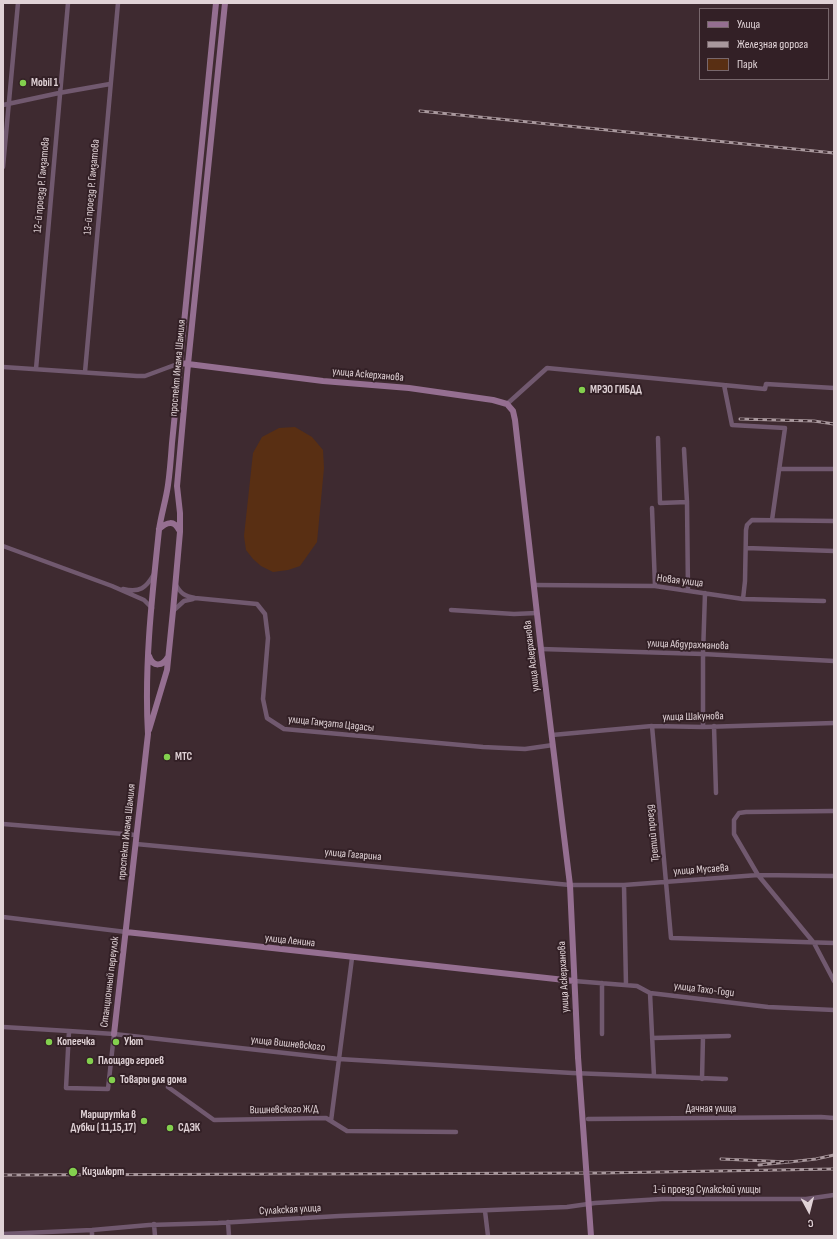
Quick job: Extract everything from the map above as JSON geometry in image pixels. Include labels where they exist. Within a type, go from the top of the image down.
[{"type":"main road","name":"проспект Имама Шамиля","points":[[148,734],[146,713],[148,653],[152,608],[160,528],[168,486],[216,3]]},
{"type":"main road","name":"проспект Имама Шамиля","points":[[126,932],[148,734],[167,670],[180,532],[180,513],[177,486],[225,3]]},
{"type":"main road","name":"улица Аскерханова","points":[[180,363],[323,381],[409,388],[493,400],[507,404],[513,411],[570,885],[578,1057],[591,1236]]},
{"type":"main road","points":[[160,528],[165,524],[174,523],[180,532]]},
{"type":"main road","points":[[148,653],[150,660],[157,664],[161,664],[168,657]]},
{"type":"main road","name":"улица Ленина","points":[[126,932],[352,958],[574,981]]},
{"type":"main road","name":"Станционный переулок","points":[[114,1034],[126,932]]},
{"type":"street","points":[[3,167],[6,105],[18,3]]},
{"type":"street","name":"12-й проезд Р. Гамзатова","points":[[36,369],[68,3]]},
{"type":"street","name":"13-й проезд Р. Гамзатова","points":[[85,372],[118,3]]},
{"type":"street","points":[[6,105],[59,93],[110,84]]},
{"type":"street","points":[[3,367],[145,376],[180,363]]},
{"type":"street","points":[[507,404],[547,368],[765,389],[766,384],[834,388]]},
{"type":"street","points":[[724,385],[732,425],[785,428],[772,520]]},
{"type":"street","points":[[658,438],[660,502],[687,502]]},
{"type":"street","points":[[684,449],[687,502],[688,591]]},
{"type":"street","points":[[779,469],[834,469]]},
{"type":"street","points":[[652,508],[655,586]]},
{"type":"street","points":[[743,599],[746,530],[749,522],[752,520],[834,521]]},
{"type":"street","points":[[3,546],[112,586],[144,600],[152,608]]},
{"type":"street","points":[[746,548],[834,551]]},
{"type":"street","points":[[112,586],[137,590],[148,584],[156,571]]},
{"type":"street","points":[[176,584],[185,596],[194,598]]},
{"type":"street","name":"Новая улица","points":[[534,585],[655,586],[743,599],[824,601]]},
{"type":"street","points":[[702,726],[705,593]]},
{"type":"street","points":[[173,611],[184,601],[194,598]]},
{"type":"street","name":"улица Гамзата Цадасы","points":[[194,598],[257,604],[265,614],[268,638],[263,699],[267,718],[284,729],[483,747],[525,749],[553,746]]},
{"type":"street","points":[[451,610],[514,614],[537,613]]},
{"type":"street","name":"улица Абдурахманова","points":[[541,649],[703,654],[834,661]]},
{"type":"street","name":"улица Шакунова","points":[[552,735],[652,726],[834,723]]},
{"type":"street","name":"Третий проезд","points":[[652,726],[671,938],[814,943]]},
{"type":"street","points":[[714,726],[716,793]]},
{"type":"street","points":[[834,811],[746,812],[739,813],[734,820],[734,834],[758,875],[814,943],[834,981]]},
{"type":"street","points":[[3,824],[136,835]]},
{"type":"street","name":"улица Гагарина","points":[[136,844],[570,885]]},
{"type":"street","name":"улица Мусаева","points":[[570,885],[624,885],[758,875],[834,876]]},
{"type":"street","points":[[624,885],[626,985]]},
{"type":"street","name":"улица Ленина","points":[[3,917],[126,932]]},
{"type":"street","points":[[814,943],[834,943]]},
{"type":"street","points":[[331,1121],[352,958]]},
{"type":"street","name":"улица Тахо-Годи","points":[[574,981],[637,986],[650,993],[768,1007],[834,1010]]},
{"type":"street","points":[[602,983],[602,1034]]},
{"type":"street","points":[[650,993],[654,1076]]},
{"type":"street","name":"улица Вишневского","points":[[3,1027],[114,1034],[339,1059],[572,1073],[726,1079]]},
{"type":"street","points":[[69,1030],[66,1088],[108,1089],[114,1034]]},
{"type":"street","points":[[652,1038],[729,1036]]},
{"type":"street","points":[[702,1078],[703,1037]]},
{"type":"street","name":"Вишневского Ж/Д","points":[[168,1087],[214,1120],[326,1118],[347,1131],[456,1132]]},
{"type":"street","name":"Дачная улица","points":[[588,1119],[834,1118]]},
{"type":"street","name":"1-й проезд Сулакской улицы","points":[[579,1206],[595,1203],[662,1198],[806,1199],[834,1195]]},
{"type":"street","name":"Сулакская улица","points":[[3,1234],[51,1234],[154,1224],[579,1206]]},
{"type":"street","points":[[485,1211],[488,1236]]},
{"type":"street","points":[[228,1222],[229,1236]]},
{"type":"street","points":[[154,1224],[155,1236]]},
{"type":"street","points":[[92,1230],[92,1236]]},
{"type":"green space","points":[[295,427],[312,437],[323,450],[324,468],[317,542],[300,566],[288,570],[273,572],[261,566],[246,550],[244,536],[253,453],[262,437],[279,428]]},
{"type":"railway","points":[[420,111],[834,153]]},
{"type":"railway","points":[[740,419],[814,421],[834,424]]},
{"type":"railway","points":[[789,1162],[834,1155]]},
{"type":"railway","points":[[721,1159],[789,1162],[759,1165]]},
{"type":"railway","points":[[3,1175],[601,1173],[834,1169]]},
{"type":"place","name":"Mobil 1","points":[[23,83]]},
{"type":"place","name":"МРЭО ГИБДД","points":[[582,390]]},
{"type":"place","name":"МТС","points":[[167,757]]},
{"type":"place","name":"Копеечка","points":[[49,1042]]},
{"type":"place","name":"Уют","points":[[116,1042]]},
{"type":"place","name":"Площадь героев","points":[[90,1061]]},
{"type":"place","name":"Товары для дома","points":[[112,1080]]},
{"type":"place","name":"Маршрутка в Дубки ( 11,15,17)","points":[[144,1121]]},
{"type":"place","name":"СДЭК","points":[[170,1128]]},
{"type":"place","name":"Кизилюрт","points":[[73,1172]]}]
